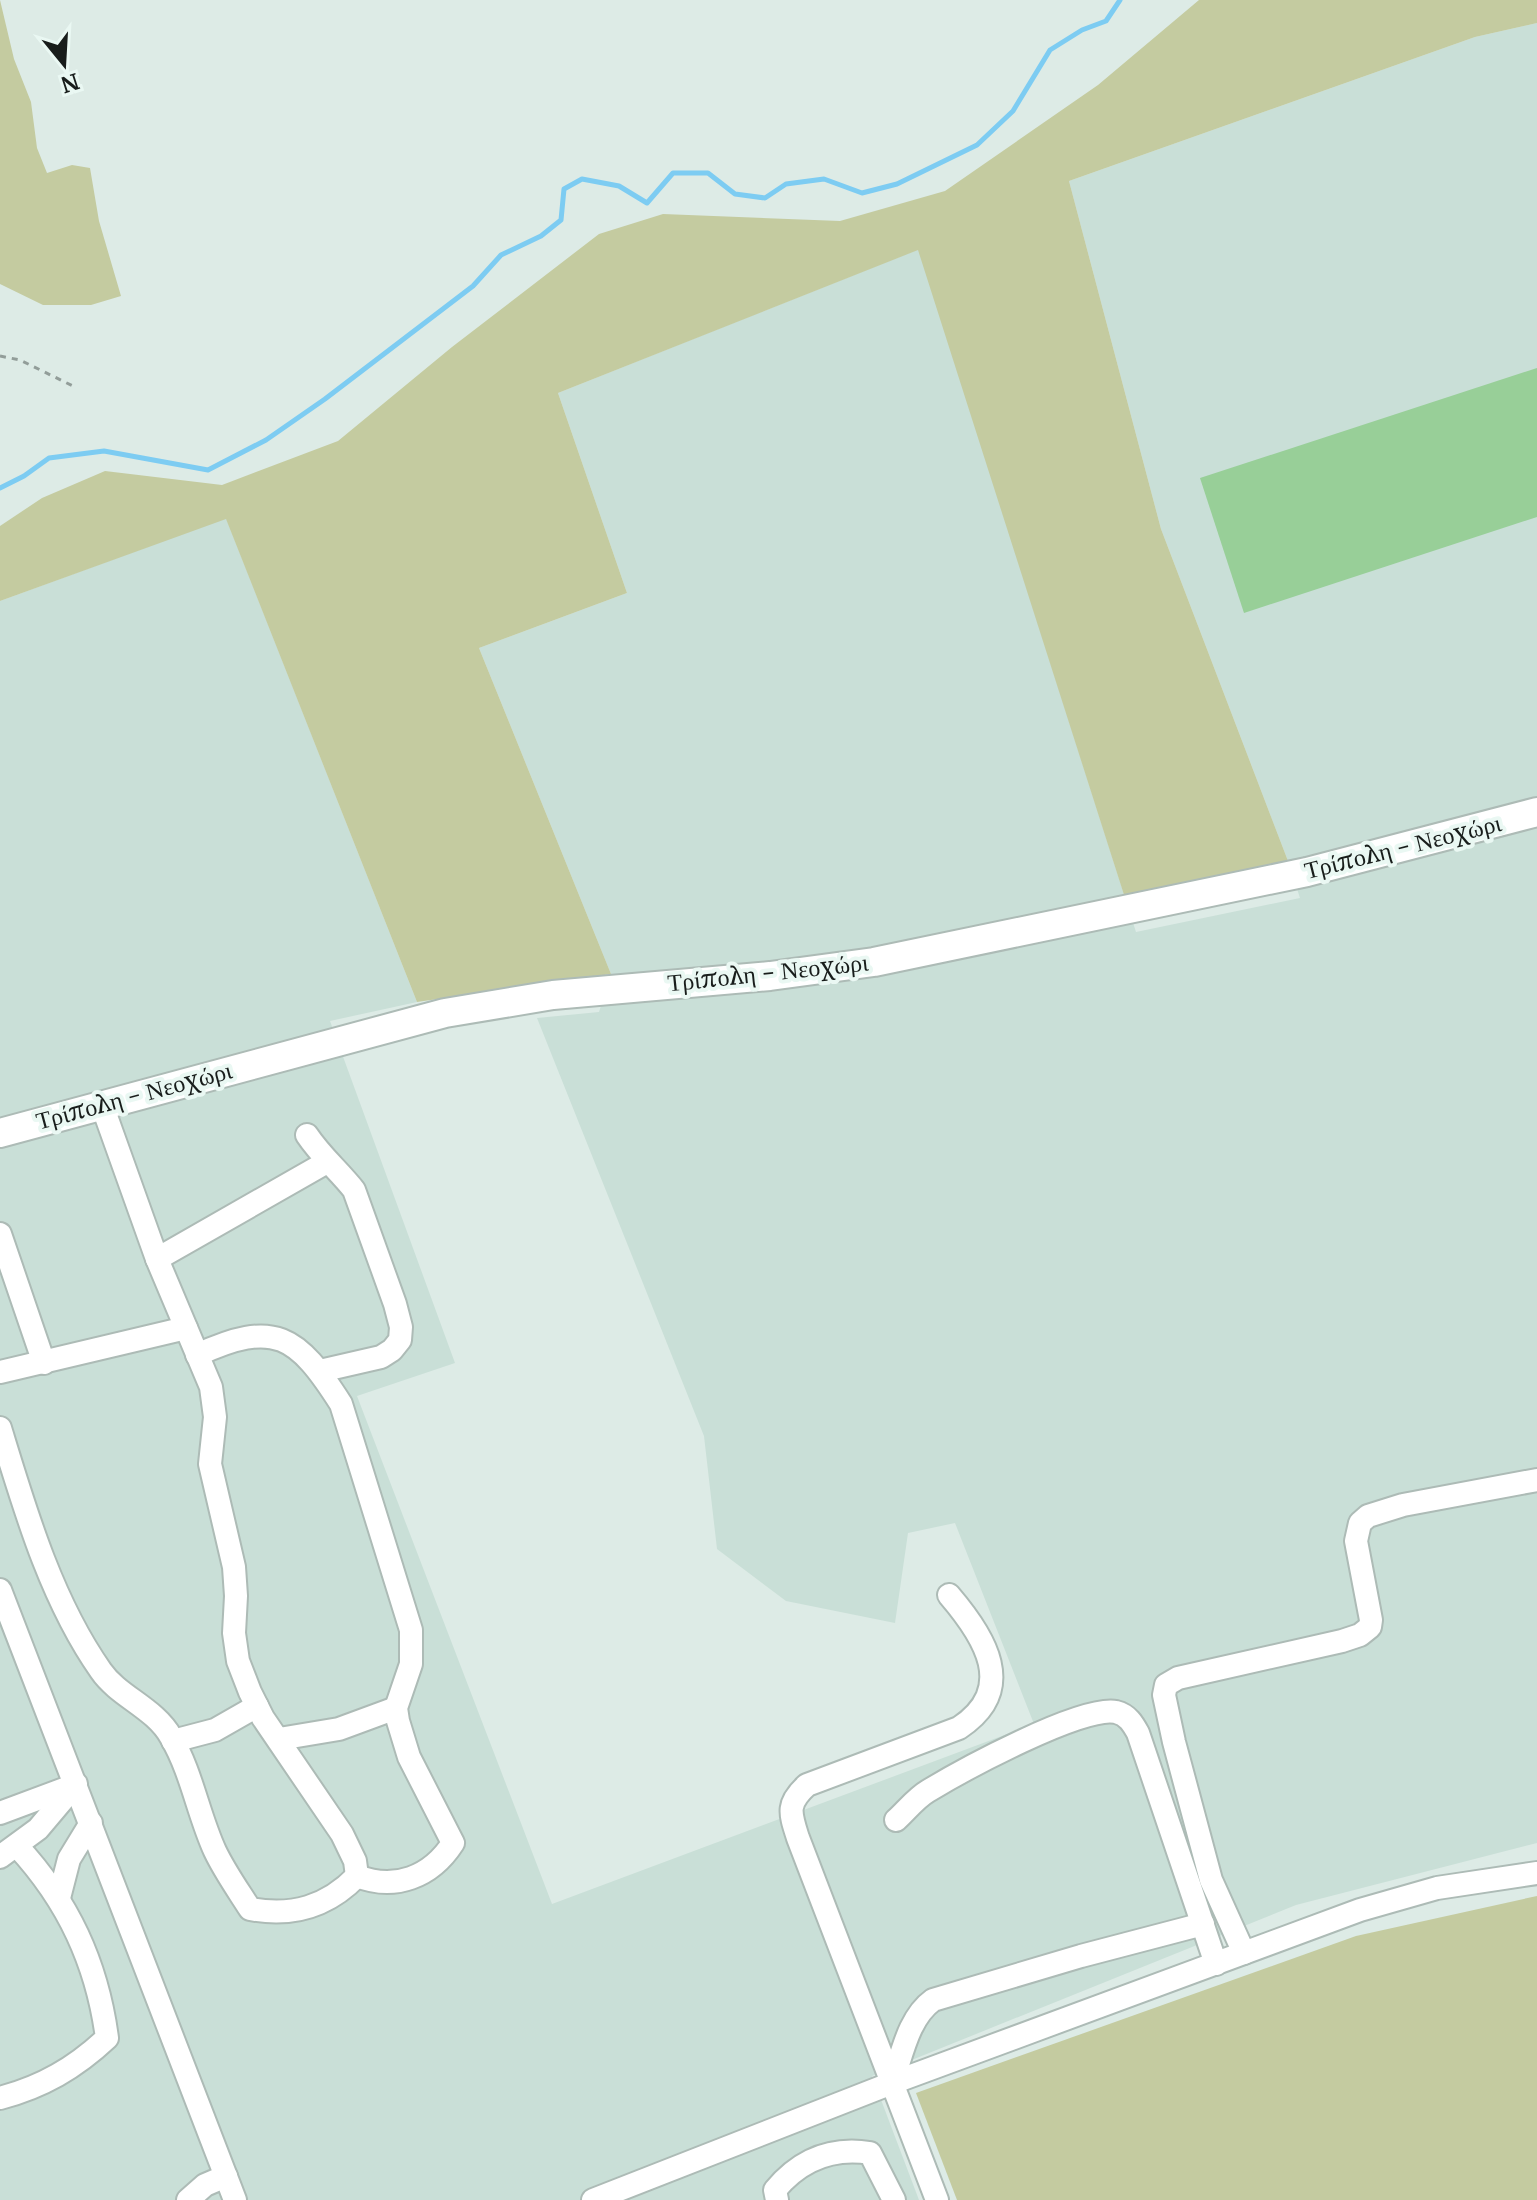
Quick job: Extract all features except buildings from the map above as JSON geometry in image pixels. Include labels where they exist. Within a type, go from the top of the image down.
[{"type":"main road","name":"Τρίπολη - Νεοχώρι","points":[[0,1133],[445,1013],[553,995],[770,976],[874,962],[1307,872],[1537,812]]},
{"type":"lane","points":[[102,1105],[157,1259],[211,1387],[215,1417],[210,1464],[234,1567],[234,1633],[238,1661],[257,1706],[342,1834],[355,1861],[357,1876]]},
{"type":"lane","points":[[307,1135],[354,1190],[401,1327],[400,1340],[381,1357],[320,1371]]},
{"type":"lane","points":[[157,1259],[327,1162]]},
{"type":"lane","points":[[0,1234],[44,1363]]},
{"type":"lane","points":[[0,1372],[186,1328]]},
{"type":"lane","points":[[197,1355],[242,1339],[262,1335],[279,1337],[299,1349],[320,1371],[341,1404],[411,1630],[411,1664],[396,1708],[409,1757],[453,1843],[437,1865],[413,1878],[379,1883],[357,1876]]},
{"type":"lane","points":[[0,1428],[33,1535],[82,1643],[103,1675],[170,1733],[186,1767],[214,1849],[250,1909],[277,1913],[305,1910],[333,1897],[357,1876]]},
{"type":"lane","points":[[1244,1953],[1211,1880],[1171,1730],[1164,1695],[1166,1685],[1178,1678],[1323,1646],[1360,1635],[1370,1627],[1356,1541],[1360,1523],[1368,1516],[1403,1505],[1537,1480]]},
{"type":"lane","points":[[0,1590],[235,2200]]},
{"type":"lane","points":[[937,2200],[798,1838],[790,1805],[795,1795],[807,1785],[959,1728],[977,1716],[991,1692],[990,1665],[969,1619],[949,1595]]},
{"type":"lane","points":[[173,1741],[215,1730],[257,1706]]},
{"type":"lane","points":[[279,1739],[339,1729],[396,1708]]},
{"type":"lane","points":[[896,1820],[925,1792],[1014,1746],[1079,1717],[1119,1713],[1130,1719],[1138,1733],[1216,1964]]},
{"type":"lane","points":[[0,1813],[76,1784]]},
{"type":"lane","points":[[0,2098],[29,2090],[57,2076],[107,2038],[99,1988],[82,1940],[59,1898],[8,1851],[38,1829],[76,1784]]},
{"type":"lane","points":[[59,1898],[69,1859],[91,1823]]},
{"type":"lane","points":[[593,2200],[892,2083],[1360,1910],[1437,1888],[1537,1873]]},
{"type":"lane","points":[[892,2083],[914,2021],[923,2007],[933,2000],[1203,1924]]},
{"type":"lane","points":[[777,2200],[775,2190],[805,2163],[830,2153],[857,2151],[870,2153],[894,2200]]},
{"type":"lane","points":[[188,2200],[205,2185],[226,2176]]},
{"type":"path","points":[[0,356],[20,360],[77,388]]},
{"type":"shaded area","points":[[1537,23],[1537,1843],[1296,1905],[872,2076],[919,2200],[0,2200],[0,601],[226,518],[417,1002],[330,1021],[455,1363],[357,1396],[552,1904],[1034,1724],[955,1523],[908,1533],[895,1623],[786,1601],[717,1549],[704,1436],[537,1018],[599,1012],[611,974],[479,648],[627,593],[558,393],[919,249],[1136,932],[1300,898],[1161,529],[1069,181],[1475,37]]},
{"type":"green space","points":[[0,0],[14,59],[31,102],[37,148],[47,173],[72,165],[90,168],[99,221],[121,296],[91,305],[43,305],[0,284]]},
{"type":"green space","points":[[1199,0],[1537,0],[1537,23],[1475,37],[1069,181],[1161,529],[1288,861],[1125,898],[918,250],[558,393],[627,593],[479,648],[611,974],[417,1002],[226,519],[0,601],[0,526],[42,498],[105,471],[222,485],[338,441],[452,347],[599,234],[663,214],[840,221],[945,191],[1098,85]]},
{"type":"green space","points":[[1537,1896],[1537,2200],[957,2200],[916,2093],[1356,1936]]},
{"type":"waterway","points":[[0,488],[49,458],[104,451],[208,470],[266,440],[473,286],[501,255],[541,236],[561,220],[564,189],[582,179],[619,186],[647,203],[673,173],[708,173],[735,194],[765,198],[786,184],[824,179],[862,193],[897,184],[977,145],[1013,111],[1050,50],[1082,30],[1106,21],[1120,0]]}]
